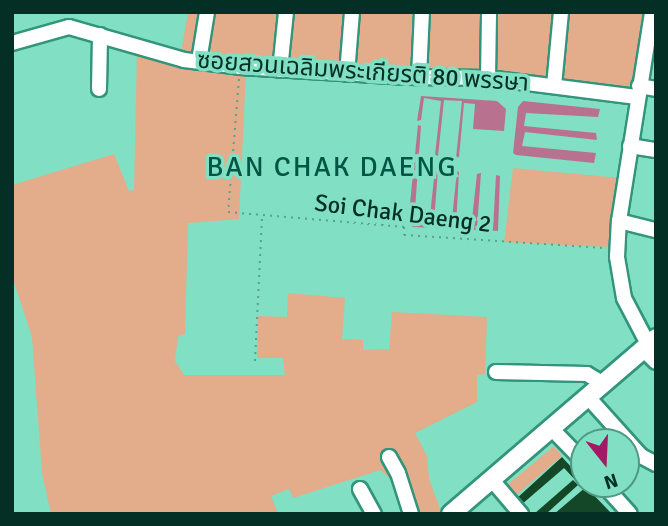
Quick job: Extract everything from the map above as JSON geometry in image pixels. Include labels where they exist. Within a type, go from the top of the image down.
[{"type":"main road","points":[[453,513],[602,383],[651,348]]},
{"type":"street","points":[[199,61],[207,12]]},
{"type":"street","points":[[280,70],[286,12]]},
{"type":"street","points":[[347,74],[352,12]]},
{"type":"street","points":[[419,78],[422,12]]},
{"type":"street","points":[[488,78],[489,12]]},
{"type":"street","points":[[554,86],[561,12]]},
{"type":"street","points":[[651,348],[619,284],[617,249],[638,92],[652,33],[652,12]]},
{"type":"street","name":"ซอยสวนเฉลิมพระเกียรติ 80 พรรษา","points":[[12,43],[69,27],[184,60],[240,67],[419,78],[488,78],[638,92],[656,89]]},
{"type":"street","points":[[99,89],[100,35]]},
{"type":"street","points":[[630,146],[656,150]]},
{"type":"street","points":[[619,221],[656,230]]},
{"type":"street","points":[[496,372],[587,374],[602,383]]},
{"type":"street","points":[[587,397],[641,456],[656,464]]},
{"type":"street","points":[[551,428],[570,448]]},
{"type":"street","points":[[389,457],[398,473],[411,514]]},
{"type":"street","points":[[492,480],[521,514]]},
{"type":"street","points":[[360,489],[374,514]]},
{"type":"street","points":[[616,498],[630,514]]},
{"type":"path","name":"Soi Chak Daeng 2","points":[[240,67],[228,212],[404,227],[404,235],[617,249]]},
{"type":"path","points":[[255,361],[262,215]]},
{"type":"shaded area","points":[[188,12],[646,12],[632,91],[431,73],[284,66],[181,53]]},
{"type":"shaded area","points":[[137,51],[172,64],[246,72],[239,219],[188,223],[185,334],[178,336],[175,361],[184,375],[285,375],[283,358],[257,358],[258,316],[287,317],[288,293],[345,298],[342,339],[363,340],[363,350],[389,349],[392,312],[487,317],[485,374],[477,375],[477,402],[415,433],[427,456],[429,479],[441,511],[438,514],[407,514],[392,480],[380,470],[293,498],[289,489],[271,496],[278,514],[51,514],[42,473],[32,337],[12,276],[12,185],[114,154],[129,191],[134,190]]},
{"type":"shaded area","points":[[421,96],[497,101],[506,109],[504,131],[473,129],[475,104],[464,103],[459,157],[456,158],[462,101],[444,100],[438,156],[435,155],[441,101],[424,98],[421,120],[417,121]]},
{"type":"shaded area","points":[[523,101],[600,109],[598,117],[526,113],[524,126],[596,133],[597,140],[525,132],[522,146],[596,153],[594,163],[513,153],[518,107]]},
{"type":"shaded area","points":[[418,125],[421,126],[414,223],[429,225],[435,169],[438,170],[434,222],[436,226],[451,228],[457,171],[456,226],[471,228],[477,174],[481,173],[477,228],[493,229],[496,175],[500,176],[498,231],[413,227],[408,223]]},
{"type":"shaded area","points":[[513,168],[620,178],[611,247],[504,242]]},
{"type":"shaded area","points":[[554,446],[562,456],[513,498],[506,486]]},
{"type":"building","points":[[562,457],[570,466],[570,474],[564,468],[521,505],[516,499]]},
{"type":"building","points":[[570,483],[570,492],[546,514],[534,514]]},
{"type":"building","points":[[573,498],[597,498],[612,514],[554,514]]},
{"type":"district","name":"BAN CHAK DAENG","points":[[332,167]]}]
